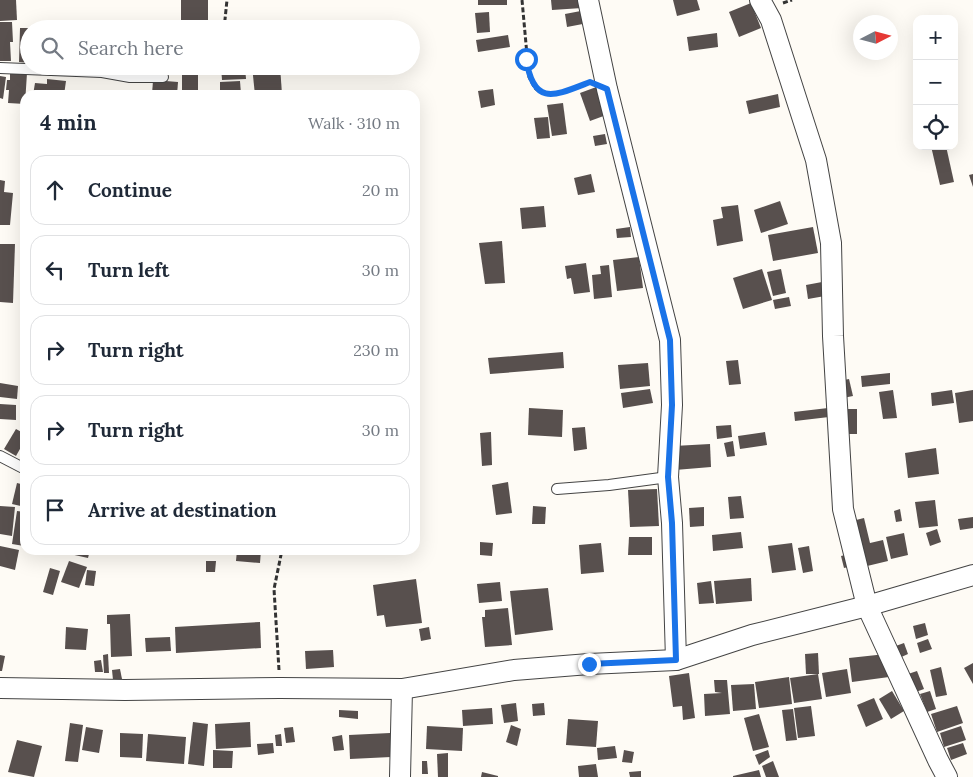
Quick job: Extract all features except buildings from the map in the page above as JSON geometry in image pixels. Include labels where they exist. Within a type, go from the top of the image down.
[{"type":"street","points":[[588,0],[607,89],[670,340],[672,405],[668,477],[672,523],[676,660]]},
{"type":"street","points":[[760,0],[771,20],[816,160],[831,243],[832,336],[842,509],[867,606],[947,777]]},
{"type":"street","points":[[0,688],[125,690],[402,689],[514,670],[676,660],[752,636],[867,606],[973,575]]},
{"type":"street","points":[[400,777],[402,689]]},
{"type":"lane","points":[[0,68],[20,69]]},
{"type":"lane","points":[[119,75],[130,77],[163,76]]},
{"type":"lane","points":[[0,456],[20,466]]},
{"type":"lane","points":[[557,489],[609,485],[668,477]]},
{"type":"path","points":[[225,20],[227,0]]},
{"type":"path","points":[[522,0],[529,77],[535,88],[543,94],[552,94],[590,82],[607,89]]},
{"type":"path","points":[[280,688],[274,589],[281,555]]},
{"type":"route","points":[[526,59],[529,77],[535,88],[543,94],[552,94],[572,89],[590,82],[607,89],[670,340],[672,405],[668,477],[672,523],[676,660],[589,664]]}]
